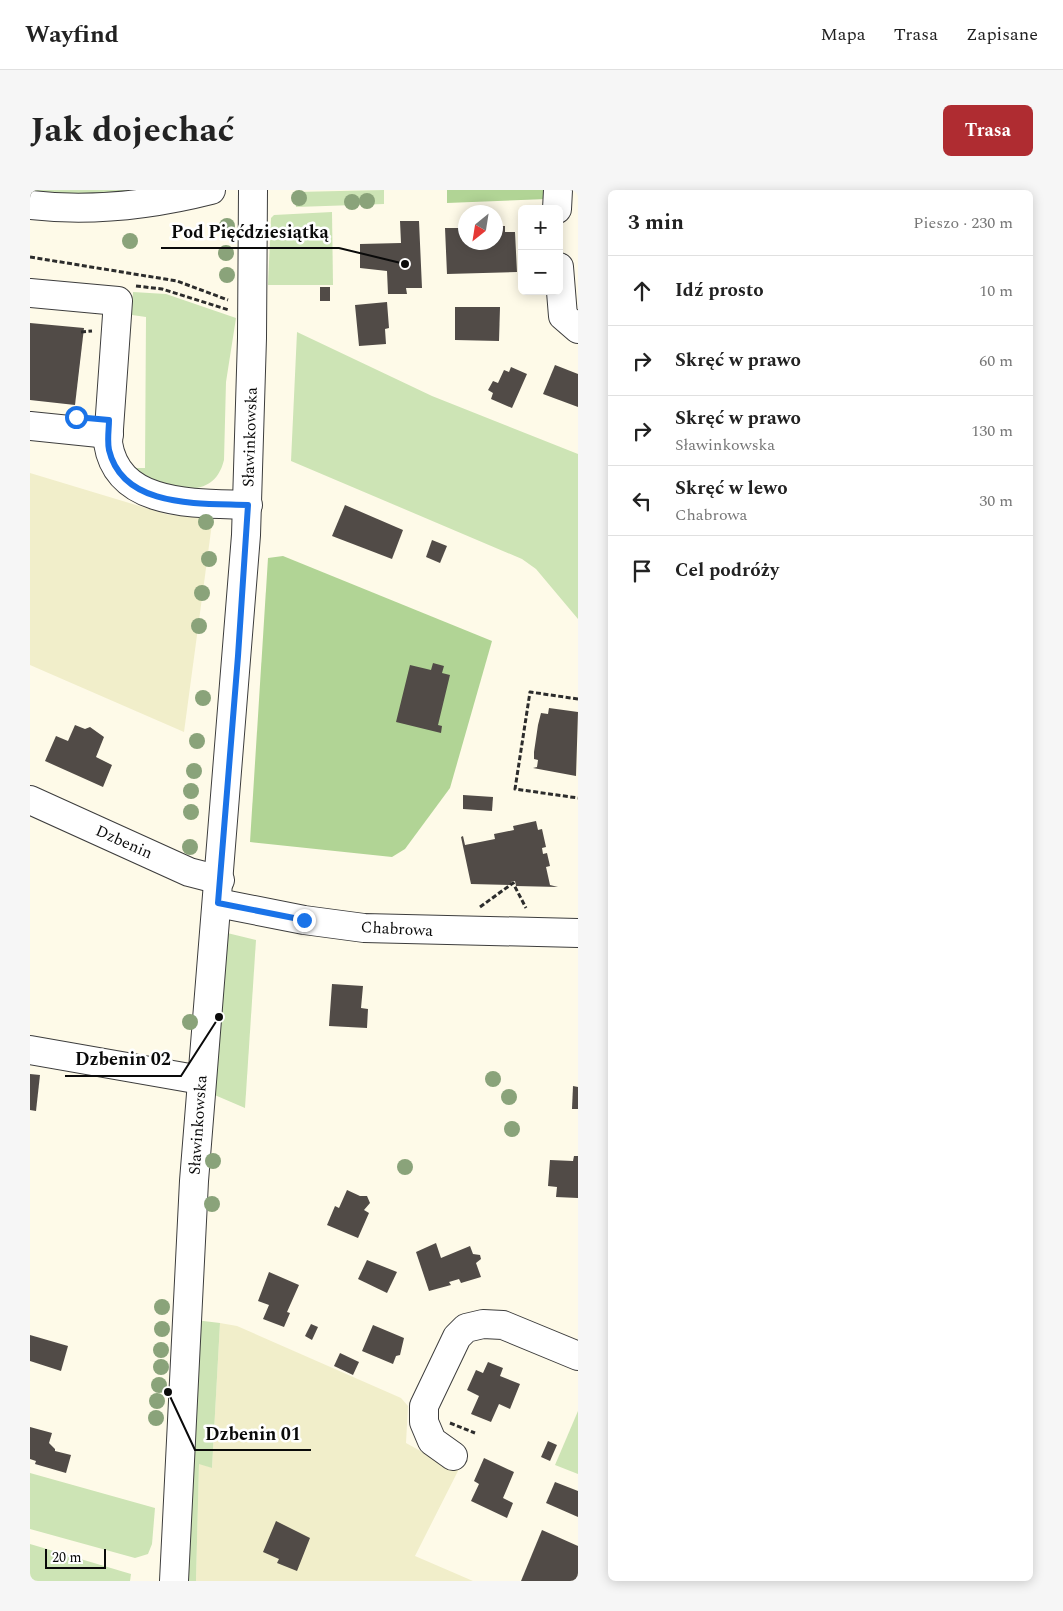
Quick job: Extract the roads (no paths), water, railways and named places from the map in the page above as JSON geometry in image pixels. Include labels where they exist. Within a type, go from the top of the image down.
[{"type":"street","points":[[30,205],[114,207],[169,199],[211,190]]},
{"type":"street","name":"Sławinkowska","points":[[174,1581],[186,1298],[207,997],[218,891],[248,505],[253,306],[253,190]]},
{"type":"street","points":[[557,205],[558,190]]},
{"type":"street","points":[[30,293],[118,300],[109,452],[115,464],[126,478],[141,490],[164,499],[248,505]]},
{"type":"street","points":[[561,295],[563,316],[578,329]]},
{"type":"street","points":[[76,417],[109,427]]},
{"type":"street","points":[[30,426],[109,427]]},
{"type":"street","name":"Dzbenin","points":[[30,800],[189,872],[218,891]]},
{"type":"street","name":"Chabrowa","points":[[218,891],[311,921],[364,928],[578,933]]},
{"type":"street","points":[[30,1050],[201,1080]]},
{"type":"street","points":[[453,1456],[432,1441],[424,1422],[424,1406],[457,1337],[466,1328],[483,1324],[503,1325],[578,1356]]},
{"type":"place","name":"Pod Pięćdziesiątką","points":[[405,264]]},
{"type":"place","name":"Dzbenin 02","points":[[219,1017]]},
{"type":"place","name":"Dzbenin 01","points":[[168,1392]]}]
